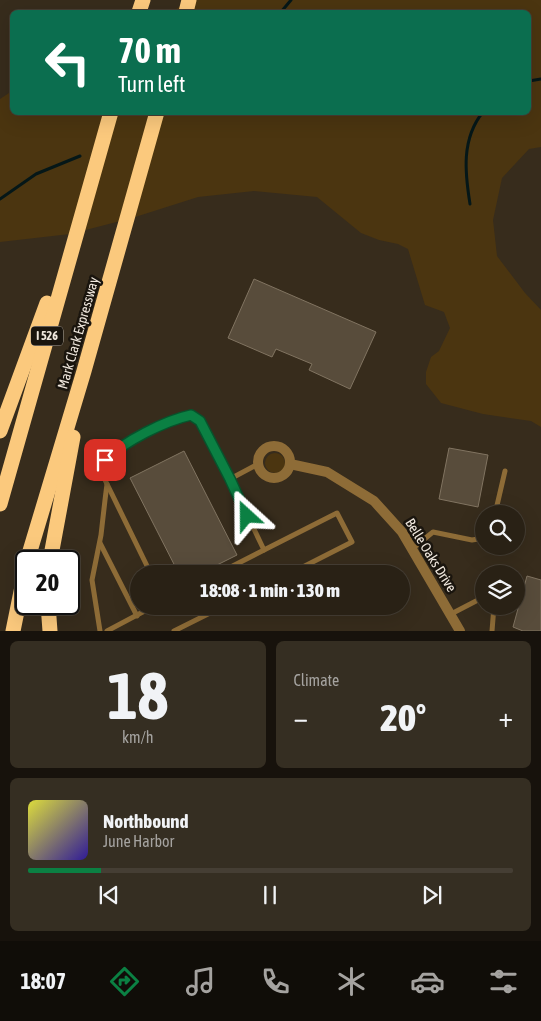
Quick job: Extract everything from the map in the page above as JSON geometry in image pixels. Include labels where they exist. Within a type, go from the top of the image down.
[{"type":"highway","name":"Mark Clark Expressway","points":[[0,504],[110,115]]},
{"type":"highway","name":"Mark Clark Expressway","points":[[30,550],[84,371],[156,115]]},
{"type":"highway","points":[[0,431],[96,167]]},
{"type":"highway","points":[[52,550],[84,371]]},
{"type":"highway","points":[[13,631],[16,615]]},
{"type":"highway","points":[[49,615],[50,631]]},
{"type":"street","points":[[277,446],[286,450],[290,459],[286,473],[272,478],[263,473],[258,464],[258,459],[267,447],[277,446]]},
{"type":"street","name":"Belle Oaks Drive","points":[[290,464],[327,472],[374,501],[402,532],[460,631]]},
{"type":"lane","points":[[147,565],[103,476],[105,460],[125,443],[180,417],[191,415],[200,421],[264,550]]},
{"type":"lane","points":[[230,479],[258,464]]},
{"type":"lane","points":[[497,505],[505,471]]},
{"type":"lane","points":[[100,631],[92,580],[100,542],[107,484]]},
{"type":"lane","points":[[235,565],[337,513],[352,542],[307,565]]},
{"type":"lane","points":[[412,549],[433,532],[475,540]]},
{"type":"lane","points":[[100,542],[137,616],[107,631]]},
{"type":"lane","points":[[451,614],[475,602]]},
{"type":"lane","points":[[174,631],[206,615]]},
{"type":"lane","points":[[492,631],[493,615]]},
{"type":"shaded area","points":[[189,0],[541,0],[541,147],[529,149],[502,178],[493,220],[497,256],[525,293],[541,310],[541,427],[531,421],[483,414],[441,403],[426,384],[426,372],[431,357],[439,351],[450,328],[444,312],[425,305],[408,249],[398,244],[379,240],[361,233],[317,197],[254,191],[198,197],[132,218],[70,234],[0,242],[0,99],[10,92],[10,115],[531,115],[531,10],[175,10]]},
{"type":"shaded area","points":[[275,453],[282,456],[285,463],[282,470],[275,473],[268,470],[265,463],[268,456]]},
{"type":"building","points":[[254,279],[376,332],[350,389],[309,370],[312,364],[276,349],[272,357],[228,338]]},
{"type":"building","points":[[449,448],[488,455],[478,505],[475,506],[439,499]]},
{"type":"building","points":[[184,451],[237,555],[217,565],[174,565],[130,478]]},
{"type":"building","points":[[527,576],[541,580],[541,631],[523,631],[513,627],[516,615],[525,615],[525,583]]},
{"type":"waterway","points":[[283,10],[291,0]]},
{"type":"waterway","points":[[531,81],[541,79]]},
{"type":"waterway","points":[[470,204],[466,157],[471,133],[481,115]]},
{"type":"waterway","points":[[0,199],[36,174],[80,156]]},
{"type":"route","points":[[105,460],[125,443],[180,417],[191,415],[200,421],[247,516]]}]
